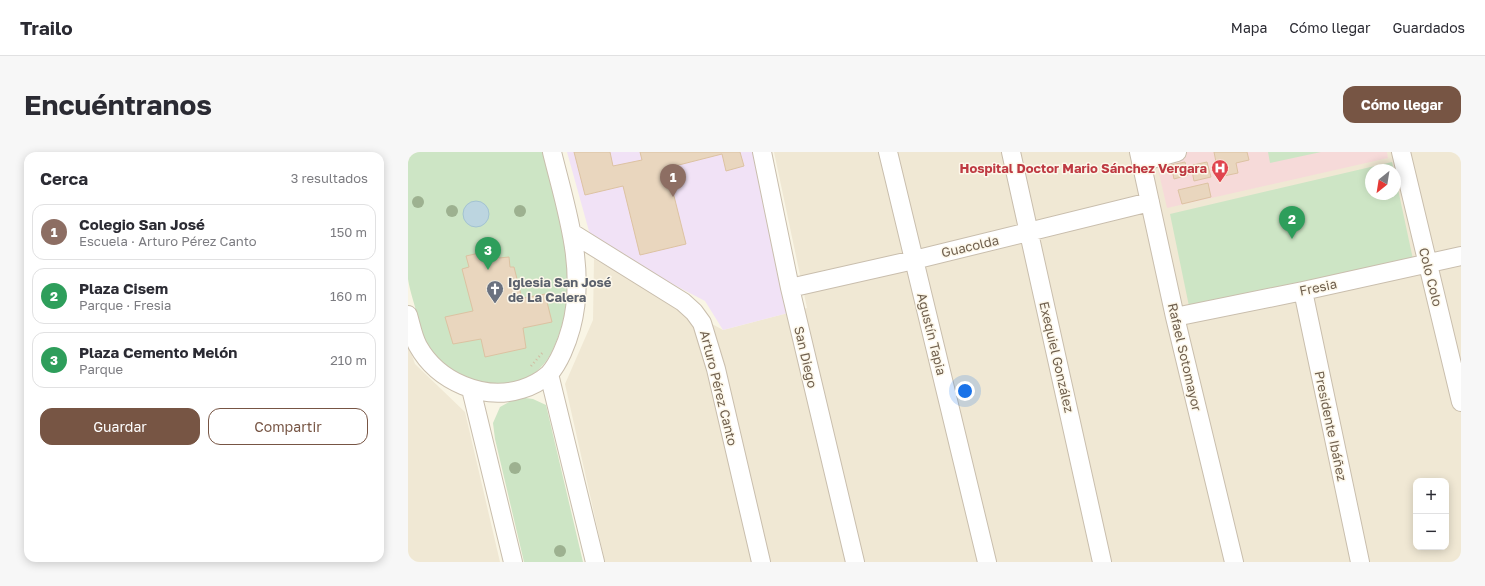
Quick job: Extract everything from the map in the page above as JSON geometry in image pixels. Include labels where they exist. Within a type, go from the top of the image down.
[{"type":"street","points":[[408,315],[418,346],[430,362],[446,376],[459,384],[482,392],[513,391],[536,384],[549,374],[558,359],[571,329],[576,291],[576,260],[572,233],[552,152]]},
{"type":"street","name":"San Diego","points":[[762,152],[790,288],[855,562]]},
{"type":"street","name":"Agustín Tapia","points":[[888,152],[987,562]]},
{"type":"street","name":"Exequiel González","points":[[1011,152],[1102,562]]},
{"type":"street","points":[[1140,157],[1177,152]]},
{"type":"street","name":"Colo Colo","points":[[1401,152],[1461,402]]},
{"type":"street","name":"Rafael Sotomayor","points":[[1140,157],[1175,317],[1234,562]]},
{"type":"street","name":"Guacolda","points":[[790,288],[914,260],[1150,202]]},
{"type":"street","name":"Arturo Pérez Canto","points":[[572,233],[683,302],[694,312],[702,323],[716,369],[760,562]]},
{"type":"street","name":"Fresia","points":[[1175,317],[1303,291],[1461,256]]},
{"type":"street","name":"Presidente Ibáñez","points":[[1303,291],[1360,562]]},
{"type":"street","points":[[549,374],[595,562]]},
{"type":"street","points":[[471,389],[513,562]]},
{"type":"shaded area","points":[[567,152],[757,152],[792,312],[723,330],[705,301],[592,242]]},
{"type":"shaded area","points":[[774,152],[1461,152],[1461,562],[605,562],[565,384],[593,320],[594,259],[723,330],[807,308]]},
{"type":"shaded area","name":"Hospital Doctor Mario Sánchez Vergara","points":[[1154,152],[1387,152],[1388,158],[1167,208]]},
{"type":"shaded area","points":[[408,344],[415,364],[465,412],[500,562],[408,562]]},
{"type":"green space","points":[[408,152],[543,152],[556,201],[565,250],[567,298],[563,323],[549,357],[535,373],[527,378],[497,384],[476,381],[459,374],[450,368],[429,348],[420,325],[408,279]]},
{"type":"green space","points":[[1268,152],[1321,152],[1270,163]]},
{"type":"green space","points":[[1365,168],[1365,200],[1400,200],[1414,264],[1190,311],[1170,214]]},
{"type":"green space","points":[[518,397],[533,399],[546,405],[583,562],[524,562],[495,439],[493,423],[500,407]]},
{"type":"water","points":[[476,201],[485,205],[489,214],[485,223],[476,227],[467,223],[463,214],[467,205]]},
{"type":"building","points":[[574,152],[610,152],[613,166],[642,160],[640,152],[740,152],[744,166],[726,171],[722,154],[667,168],[686,244],[640,255],[623,186],[585,195]]},
{"type":"building","points":[[1214,152],[1247,152],[1249,160],[1236,163],[1238,173],[1219,177]]},
{"type":"building","points":[[1185,162],[1188,175],[1174,179],[1171,165]]},
{"type":"building","points":[[1207,162],[1211,177],[1194,181],[1192,171],[1194,170],[1193,165]]},
{"type":"building","points":[[1208,183],[1211,197],[1182,204],[1178,190]]},
{"type":"building","points":[[497,249],[499,258],[509,257],[510,267],[514,267],[521,295],[517,295],[518,299],[545,294],[552,322],[523,328],[526,348],[485,357],[481,339],[453,344],[445,317],[473,311],[462,269],[469,267],[466,256]]},
{"type":"place","name":"Hospital Doctor Mario Sánchez Vergara","points":[[1220,183]]},
{"type":"place","name":"Colegio San José","points":[[673,197]]},
{"type":"place","name":"Plaza Cisem","points":[[1292,239]]},
{"type":"place","name":"Plaza Cemento Melón","points":[[488,270]]},
{"type":"place","name":"Iglesia San José de La Calera","points":[[495,304]]}]
